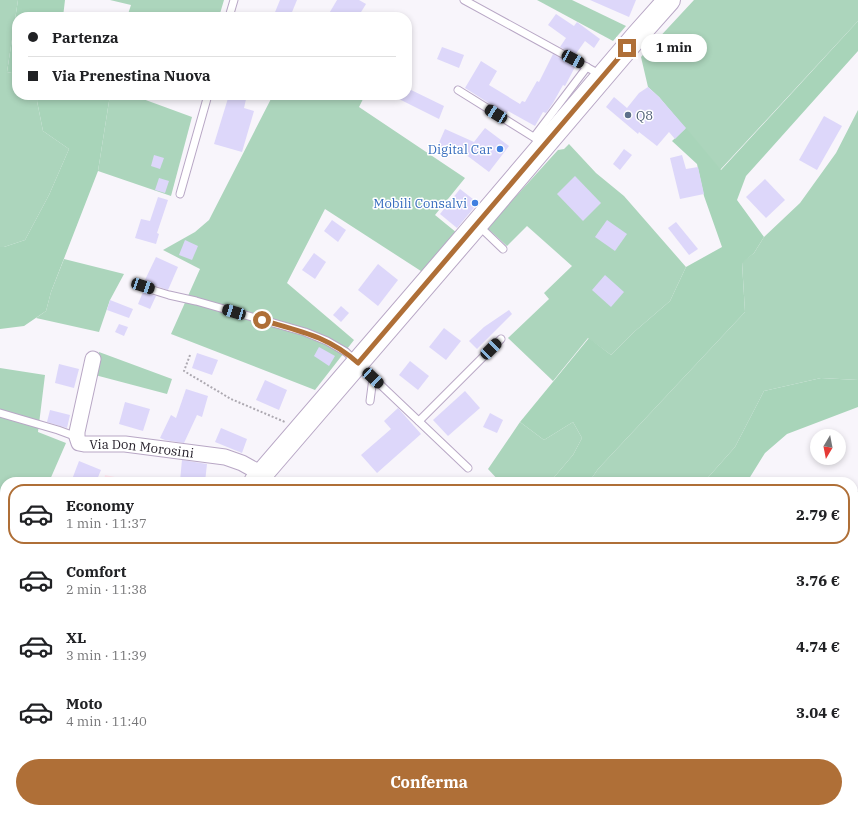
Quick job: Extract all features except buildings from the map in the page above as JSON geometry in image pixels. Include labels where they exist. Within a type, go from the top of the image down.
[{"type":"main road","points":[[260,477],[301,428],[365,370],[595,71],[669,0]]},
{"type":"street","name":"Via Don Morosini","points":[[93,359],[77,437],[79,442],[84,444],[125,444],[225,458],[242,463],[258,477]]},
{"type":"lane","points":[[230,12],[234,0]]},
{"type":"lane","points":[[464,0],[595,71]]},
{"type":"lane","points":[[458,90],[540,141]]},
{"type":"lane","points":[[180,194],[207,100]]},
{"type":"lane","points":[[477,224],[503,249]]},
{"type":"lane","points":[[143,286],[169,295],[196,301],[305,332],[327,341],[346,352],[468,468]]},
{"type":"lane","points":[[419,421],[501,339]]},
{"type":"lane","points":[[365,370],[370,401]]},
{"type":"lane","points":[[0,413],[77,437]]},
{"type":"path","points":[[190,355],[184,371],[231,399],[301,428]]},
{"type":"shaded area","points":[[105,475],[115,477],[105,477]]},
{"type":"green space","points":[[0,0],[18,0],[16,12],[12,12],[12,39],[7,72],[12,73],[12,100],[37,100],[43,131],[69,149],[49,195],[25,240],[0,247]]},
{"type":"green space","points":[[18,0],[65,0],[64,12],[16,12]]},
{"type":"green space","points":[[110,0],[224,0],[220,12],[129,12],[131,5]]},
{"type":"green space","points":[[537,0],[572,0],[626,26],[613,41]]},
{"type":"green space","points":[[694,0],[858,0],[858,21],[720,170],[659,97],[648,87],[641,57]]},
{"type":"green space","points":[[858,21],[858,51],[746,176],[737,200],[764,237],[754,253],[742,263],[745,312],[598,469],[592,477],[554,477],[573,455],[582,438],[573,422],[544,440],[520,422],[589,338],[611,355],[634,332],[670,301],[686,267],[722,247],[704,196],[697,164],[672,141],[686,128],[721,170]]},
{"type":"green space","points":[[12,39],[12,73],[7,72]]},
{"type":"green space","points":[[109,100],[146,100],[192,117],[171,196],[98,171]]},
{"type":"green space","points":[[109,100],[98,171],[51,292],[46,311],[24,326],[0,329],[0,247],[25,240],[49,195],[69,149],[43,131],[37,101]]},
{"type":"green space","points":[[270,100],[362,100],[359,107],[465,178],[435,215],[457,233],[424,273],[325,209],[287,283],[354,340],[315,390],[171,334],[200,269],[163,250],[195,232],[209,220]]},
{"type":"green space","points":[[858,110],[858,380],[821,378],[764,391],[735,447],[708,477],[592,477],[598,469],[745,312],[742,262],[754,253],[764,237],[800,203],[836,153]]},
{"type":"green space","points":[[569,144],[596,173],[624,196],[686,267],[670,301],[634,332],[611,355],[588,338],[553,381],[508,338],[549,299],[544,293],[572,266],[527,226],[507,246],[487,228],[558,150],[564,149]]},
{"type":"green space","points":[[64,259],[124,274],[110,300],[99,332],[36,318],[46,311],[51,292]]},
{"type":"green space","points":[[99,352],[172,379],[167,394],[95,375]]},
{"type":"green space","points":[[0,368],[45,375],[38,432],[66,443],[51,477],[0,477]]},
{"type":"green space","points":[[821,378],[858,380],[858,407],[787,434],[765,453],[750,477],[708,477],[735,447],[764,391]]},
{"type":"green space","points":[[520,422],[544,440],[573,422],[582,438],[573,455],[554,477],[495,477],[488,469]]},
{"type":"place","name":"Q8","points":[[628,115]]},
{"type":"place","name":"Digital Car","points":[[500,149]]},
{"type":"place","name":"Mobili Consalvi","points":[[475,203]]},
{"type":"route","points":[[262,320],[305,332],[327,341],[346,352],[358,363],[627,48]]}]
